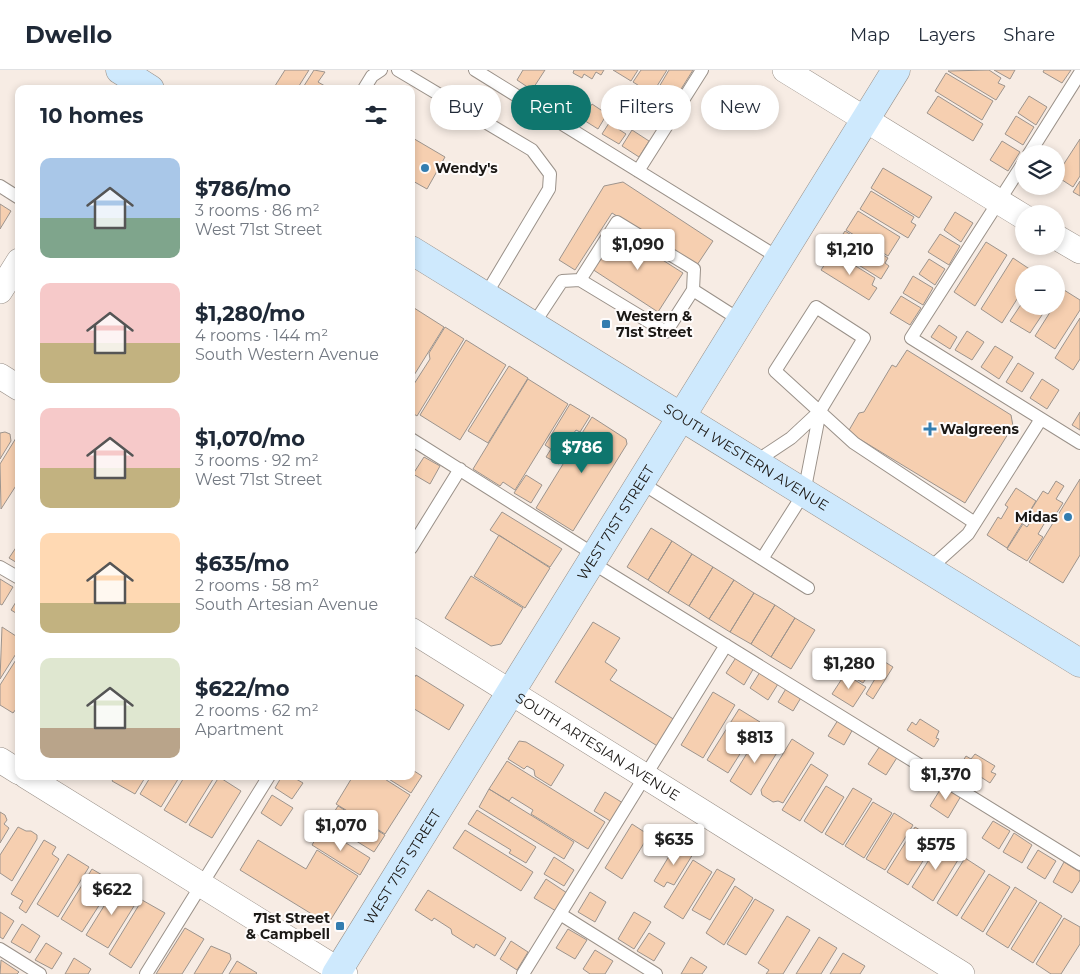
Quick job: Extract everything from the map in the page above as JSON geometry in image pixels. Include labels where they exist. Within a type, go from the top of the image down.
[{"type":"main road","name":"WEST 71ST STREET","points":[[340,973],[680,416],[896,70]]},
{"type":"main road","name":"SOUTH WESTERN AVENUE","points":[[415,252],[1080,663]]},
{"type":"street","points":[[785,70],[1015,211]]},
{"type":"street","points":[[1065,242],[1080,251]]},
{"type":"street","points":[[0,291],[15,267]]},
{"type":"street","points":[[0,376],[15,385]]},
{"type":"street","name":"SOUTH ARTESIAN AVENUE","points":[[415,632],[962,974]]},
{"type":"street","points":[[0,760],[15,769]]},
{"type":"street","points":[[32,780],[340,973]]},
{"type":"lane","points":[[366,85],[372,76],[381,70]]},
{"type":"lane","points":[[398,70],[532,150],[550,174],[549,189],[485,296]]},
{"type":"lane","points":[[475,70],[779,258]]},
{"type":"lane","points":[[638,171],[702,70]]},
{"type":"lane","points":[[1035,145],[1080,74]]},
{"type":"lane","points":[[1015,176],[911,338],[1080,443]]},
{"type":"lane","points":[[0,186],[15,195]]},
{"type":"lane","points":[[533,325],[562,281],[580,280],[666,332],[693,290],[694,270],[617,222],[580,280]]},
{"type":"lane","points":[[693,290],[740,320]]},
{"type":"lane","points":[[755,462],[791,438],[820,411],[864,338],[816,307],[775,371],[820,411],[854,442],[975,523]]},
{"type":"lane","points":[[762,559],[804,493],[820,411]]},
{"type":"lane","points":[[928,570],[968,534],[1041,418]]},
{"type":"lane","points":[[415,441],[460,469],[726,646],[1080,864]]},
{"type":"lane","points":[[415,542],[460,469]]},
{"type":"lane","points":[[640,482],[808,588]]},
{"type":"lane","points":[[0,567],[15,576]]},
{"type":"lane","points":[[523,974],[726,646]]},
{"type":"lane","points":[[146,974],[267,780]]},
{"type":"lane","points":[[560,914],[656,974]]},
{"type":"lane","points":[[0,950],[40,974]]},
{"type":"building","points":[[285,70],[309,70],[300,85],[276,85]]},
{"type":"building","points":[[314,70],[325,72],[318,82],[323,85],[305,85]]},
{"type":"building","points":[[523,70],[545,70],[535,85],[524,85],[517,80]]},
{"type":"building","points":[[574,70],[604,70],[601,75],[596,72],[592,79],[584,74],[582,78],[573,73]]},
{"type":"building","points":[[613,70],[638,70],[631,81]]},
{"type":"building","points":[[641,70],[667,70],[658,85],[638,85],[633,82]]},
{"type":"building","points":[[669,70],[693,70],[684,85],[660,85]]},
{"type":"building","points":[[989,70],[1001,78],[998,83],[1005,86],[996,100],[948,71]]},
{"type":"building","points":[[994,70],[1015,70],[1010,79]]},
{"type":"building","points":[[1044,70],[1071,70],[1062,83],[1043,72]]},
{"type":"building","points":[[946,73],[993,101],[982,120],[935,91]]},
{"type":"building","points":[[938,96],[983,124],[973,141],[927,113]]},
{"type":"building","points":[[1029,96],[1047,107],[1036,125],[1018,113]]},
{"type":"building","points":[[592,104],[601,110],[601,124],[598,129],[591,125]]},
{"type":"building","points":[[1016,116],[1034,127],[1023,145],[1005,134]]},
{"type":"building","points":[[605,130],[620,130],[626,134],[619,144],[602,134]]},
{"type":"building","points":[[632,130],[649,141],[639,157],[622,146]]},
{"type":"building","name":"Wendy's","points":[[415,139],[445,157],[427,189],[415,182]]},
{"type":"building","points":[[1080,139],[1080,176],[1073,187],[1065,182],[1065,162]]},
{"type":"building","points":[[1002,141],[1015,149],[1015,160],[1008,171],[990,160]]},
{"type":"building","points":[[883,168],[932,197],[919,218],[871,188]]},
{"type":"building","points":[[1080,181],[1080,196],[1073,192]]},
{"type":"building","points":[[623,182],[713,241],[697,265],[612,213],[575,270],[559,260],[604,186]]},
{"type":"building","points":[[871,191],[914,217],[911,222],[916,225],[908,238],[860,209]]},
{"type":"building","points":[[0,204],[11,211],[0,229]]},
{"type":"building","points":[[858,211],[900,237],[888,256],[846,230]]},
{"type":"building","points":[[955,212],[973,223],[961,242],[944,230]]},
{"type":"building","points":[[617,231],[683,273],[658,312],[592,269]]},
{"type":"building","points":[[845,231],[888,258],[885,263],[889,266],[881,279],[833,249]]},
{"type":"building","points":[[940,234],[960,246],[949,265],[928,252]]},
{"type":"building","points":[[986,242],[1007,255],[975,306],[954,292]]},
{"type":"building","points":[[833,252],[875,278],[872,285],[877,288],[869,300],[821,270]]},
{"type":"building","points":[[1013,258],[1024,265],[1015,265],[1015,302],[1002,323],[981,309]]},
{"type":"building","points":[[929,259],[945,269],[935,285],[919,274]]},
{"type":"building","points":[[913,276],[933,288],[923,305],[903,293]]},
{"type":"building","points":[[1065,291],[1080,300],[1080,310],[1055,349],[1035,336],[1048,315],[1065,315]]},
{"type":"building","points":[[901,296],[921,308],[910,325],[890,313]]},
{"type":"building","points":[[415,309],[444,327],[415,374]]},
{"type":"building","points":[[1015,314],[1042,315],[1030,333],[1010,321]]},
{"type":"building","points":[[1080,318],[1080,359],[1073,370],[1055,358]]},
{"type":"building","points":[[939,325],[957,337],[950,349],[931,337]]},
{"type":"building","points":[[445,327],[464,339],[417,416],[415,415],[415,382],[430,359],[429,353]]},
{"type":"building","points":[[967,331],[984,342],[972,360],[955,350]]},
{"type":"building","points":[[466,340],[506,365],[460,440],[420,415]]},
{"type":"building","points":[[995,346],[1013,357],[999,379],[981,367]]},
{"type":"building","name":"Walgreens","points":[[907,350],[1011,415],[1013,426],[965,503],[848,432],[859,413],[864,412],[892,365],[896,367]]},
{"type":"building","points":[[1018,363],[1034,373],[1022,392],[1006,382]]},
{"type":"building","points":[[509,366],[528,378],[488,443],[468,431]]},
{"type":"building","points":[[528,379],[568,404],[515,490],[503,482],[500,486],[473,469]]},
{"type":"building","points":[[1042,379],[1059,390],[1047,409],[1030,398]]},
{"type":"building","points":[[570,404],[590,416],[580,432],[576,430],[571,437],[572,444],[559,464],[546,457],[551,449],[545,445]]},
{"type":"building","points":[[1080,412],[1080,430],[1072,425]]},
{"type":"building","points":[[592,417],[626,439],[627,444],[573,531],[536,508]]},
{"type":"building","points":[[0,433],[10,434],[11,441],[0,459]]},
{"type":"building","points":[[15,440],[15,487],[1,509],[0,464]]},
{"type":"building","points":[[424,457],[440,466],[430,484],[415,475],[415,471]]},
{"type":"building","points":[[526,475],[542,485],[531,503],[514,493]]},
{"type":"building","name":"Midas","points":[[1080,479],[1080,555],[1063,583],[1029,562]]},
{"type":"building","points":[[1056,481],[1064,486],[1056,499],[1063,503],[1051,522],[1047,519],[1038,534],[1043,537],[1027,561],[1007,549],[1023,524],[1027,527],[1029,524],[1024,521],[1043,491],[1048,494]]},
{"type":"building","points":[[1016,488],[1036,501],[1007,548],[987,535],[998,517],[1001,519],[1008,507],[1005,505]]},
{"type":"building","points":[[502,512],[562,549],[550,567],[490,530]]},
{"type":"building","points":[[651,528],[672,541],[648,580],[627,567]]},
{"type":"building","points":[[499,535],[550,568],[525,608],[474,576]]},
{"type":"building","points":[[672,541],[692,554],[668,593],[648,580]]},
{"type":"building","points":[[15,549],[15,562],[9,558]]},
{"type":"building","points":[[692,554],[713,567],[689,606],[668,593]]},
{"type":"building","points":[[713,567],[734,580],[709,619],[689,606]]},
{"type":"building","points":[[471,576],[523,608],[501,644],[491,646],[445,618]]},
{"type":"building","points":[[0,579],[13,587],[2,605],[0,604]]},
{"type":"building","points":[[734,580],[754,593],[730,632],[709,619]]},
{"type":"building","points":[[754,593],[775,605],[751,644],[730,632]]},
{"type":"building","points":[[15,604],[15,612],[11,610]]},
{"type":"building","points":[[775,605],[795,618],[771,657],[751,644]]},
{"type":"building","points":[[795,618],[815,630],[791,669],[771,657]]},
{"type":"building","points":[[593,622],[620,638],[605,662],[617,670],[610,680],[675,720],[659,747],[555,682]]},
{"type":"building","points":[[2,627],[15,635],[15,655],[0,679]]},
{"type":"building","points":[[853,654],[874,667],[863,683],[843,671]]},
{"type":"building","points":[[737,656],[755,666],[744,685],[726,673]]},
{"type":"building","points":[[15,661],[15,710],[13,713],[0,705],[0,685]]},
{"type":"building","points":[[885,662],[893,667],[873,699],[866,694]]},
{"type":"building","points":[[760,672],[778,684],[768,700],[750,688]]},
{"type":"building","points":[[845,674],[866,687],[853,707],[832,694]]},
{"type":"building","points":[[416,675],[464,705],[449,730],[415,709]]},
{"type":"building","points":[[787,687],[802,696],[793,711],[778,702]]},
{"type":"building","points":[[713,692],[735,705],[703,758],[681,745]]},
{"type":"building","points":[[739,709],[760,722],[728,773],[707,760]]},
{"type":"building","points":[[920,719],[939,731],[936,738],[939,739],[934,747],[907,730],[912,722],[916,725]]},
{"type":"building","points":[[838,720],[853,729],[844,745],[828,736]]},
{"type":"building","points":[[760,732],[773,740],[769,746],[778,751],[751,795],[730,781]]},
{"type":"building","points":[[792,739],[814,753],[783,803],[773,802],[762,795],[761,790]]},
{"type":"building","points":[[519,741],[526,742],[564,765],[551,786],[535,776],[534,770],[527,766],[524,769],[508,759]]},
{"type":"building","points":[[880,746],[898,756],[886,775],[868,764]]},
{"type":"building","points":[[975,754],[995,766],[991,772],[996,774],[990,783],[961,764],[966,756],[971,759]]},
{"type":"building","points":[[507,761],[605,822],[588,849],[531,814],[533,810],[512,797],[509,801],[489,789]]},
{"type":"building","points":[[811,764],[828,775],[800,821],[782,810]]},
{"type":"building","points":[[415,772],[422,776],[411,793],[390,780],[415,780]]},
{"type":"building","points":[[113,780],[144,780],[135,794]]},
{"type":"building","points":[[149,780],[178,780],[161,807],[140,794]]},
{"type":"building","points":[[183,780],[213,780],[186,823],[164,810]]},
{"type":"building","points":[[217,780],[224,780],[241,791],[212,838],[189,825]]},
{"type":"building","points":[[280,780],[298,780],[303,783],[292,799],[275,788]]},
{"type":"building","points":[[351,780],[386,780],[410,795],[385,834],[336,804]]},
{"type":"building","points":[[943,785],[961,796],[948,818],[930,806]]},
{"type":"building","points":[[826,786],[844,797],[822,833],[804,821]]},
{"type":"building","points":[[853,788],[872,799],[843,845],[825,834]]},
{"type":"building","points":[[489,789],[574,842],[564,859],[479,807]]},
{"type":"building","points":[[605,792],[623,803],[612,822],[594,811]]},
{"type":"building","points":[[272,795],[293,808],[281,826],[261,813]]},
{"type":"building","points":[[873,802],[892,813],[864,858],[845,846]]},
{"type":"building","points":[[338,806],[385,835],[374,852],[327,823]]},
{"type":"building","points":[[477,810],[536,847],[526,863],[509,853],[511,850],[468,824]]},
{"type":"building","points":[[0,812],[5,815],[7,820],[4,824],[9,828],[0,843]]},
{"type":"building","points":[[894,813],[913,825],[885,870],[866,859]]},
{"type":"building","points":[[993,821],[1010,831],[999,849],[982,838]]},
{"type":"building","points":[[632,824],[649,835],[622,879],[605,868]]},
{"type":"building","points":[[18,827],[31,831],[37,835],[37,839],[12,881],[0,873],[0,855]]},
{"type":"building","points":[[915,827],[936,840],[908,885],[887,872]]},
{"type":"building","points":[[322,828],[370,858],[360,875],[312,845]]},
{"type":"building","points":[[465,830],[533,872],[521,891],[453,848]]},
{"type":"building","points":[[1014,833],[1032,845],[1022,863],[1003,852]]},
{"type":"building","points":[[44,840],[56,847],[52,854],[59,859],[26,913],[19,908],[23,901],[11,894]]},
{"type":"building","points":[[258,840],[306,869],[317,850],[358,876],[328,924],[240,870]]},
{"type":"building","points":[[940,842],[961,855],[933,901],[912,887]]},
{"type":"building","points":[[677,843],[693,854],[674,885],[667,882],[664,887],[654,881]]},
{"type":"building","points":[[1038,850],[1056,861],[1045,879],[1027,868]]},
{"type":"building","points":[[68,854],[89,867],[58,917],[37,904]]},
{"type":"building","points":[[554,857],[574,870],[564,886],[544,874]]},
{"type":"building","points":[[965,858],[985,871],[957,916],[937,903]]},
{"type":"building","points":[[693,860],[712,872],[683,919],[664,907]]},
{"type":"building","points":[[1064,862],[1080,872],[1080,880],[1072,893],[1053,882]]},
{"type":"building","points":[[92,869],[114,882],[82,932],[61,919]]},
{"type":"building","points":[[717,869],[735,879],[710,920],[692,910]]},
{"type":"building","points":[[989,874],[1010,887],[983,932],[961,918]]},
{"type":"building","points":[[546,879],[567,893],[556,911],[534,898]]},
{"type":"building","points":[[117,885],[139,898],[108,948],[86,935]]},
{"type":"building","points":[[735,886],[753,898],[724,945],[706,933]]},
{"type":"building","points":[[1015,887],[1037,901],[1008,948],[986,934]]},
{"type":"building","points":[[428,890],[506,938],[495,956],[476,944],[474,948],[452,934],[451,929],[434,918],[432,921],[415,910]]},
{"type":"building","points":[[590,892],[606,902],[595,922],[578,912]]},
{"type":"building","points":[[755,899],[774,910],[746,955],[727,944]]},
{"type":"building","points":[[142,900],[165,913],[131,968],[109,954]]},
{"type":"building","points":[[1040,902],[1062,916],[1033,963],[1011,949]]},
{"type":"building","points":[[0,912],[14,921],[3,939],[0,937]]},
{"type":"building","points":[[634,912],[651,922],[634,949],[618,939]]},
{"type":"building","points":[[787,916],[810,930],[783,974],[766,974],[769,970],[758,963]]},
{"type":"building","points":[[1064,918],[1080,927],[1080,944],[1061,974],[1051,974],[1036,964]]},
{"type":"building","points":[[22,924],[40,936],[30,953],[11,942]]},
{"type":"building","points":[[185,928],[204,939],[182,974],[156,974]]},
{"type":"building","points":[[568,929],[587,940],[575,959],[556,948]]},
{"type":"building","points":[[649,933],[665,943],[654,961],[637,951]]},
{"type":"building","points":[[819,937],[837,948],[821,974],[796,974]]},
{"type":"building","points":[[511,941],[528,952],[517,970],[500,959]]},
{"type":"building","points":[[46,943],[62,953],[52,969],[35,960]]},
{"type":"building","points":[[211,946],[230,954],[231,959],[222,974],[194,974]]},
{"type":"building","points":[[595,950],[613,961],[605,974],[590,974],[583,969]]},
{"type":"building","points":[[843,953],[865,966],[860,974],[830,974]]},
{"type":"building","points":[[691,957],[707,967],[702,974],[681,974]]},
{"type":"building","points":[[74,958],[91,969],[88,974],[65,974]]},
{"type":"building","points":[[1,960],[19,972],[17,974],[0,974]]},
{"type":"building","points":[[237,961],[257,973],[229,974]]},
{"type":"place","name":"Wendy's","points":[[425,168]]},
{"type":"place","name":"Western & 71st Street","points":[[606,324]]},
{"type":"place","name":"Walgreens","points":[[930,429]]},
{"type":"place","name":"Midas","points":[[1068,517]]},
{"type":"place","name":"71st Street & Campbell","points":[[340,926]]}]
